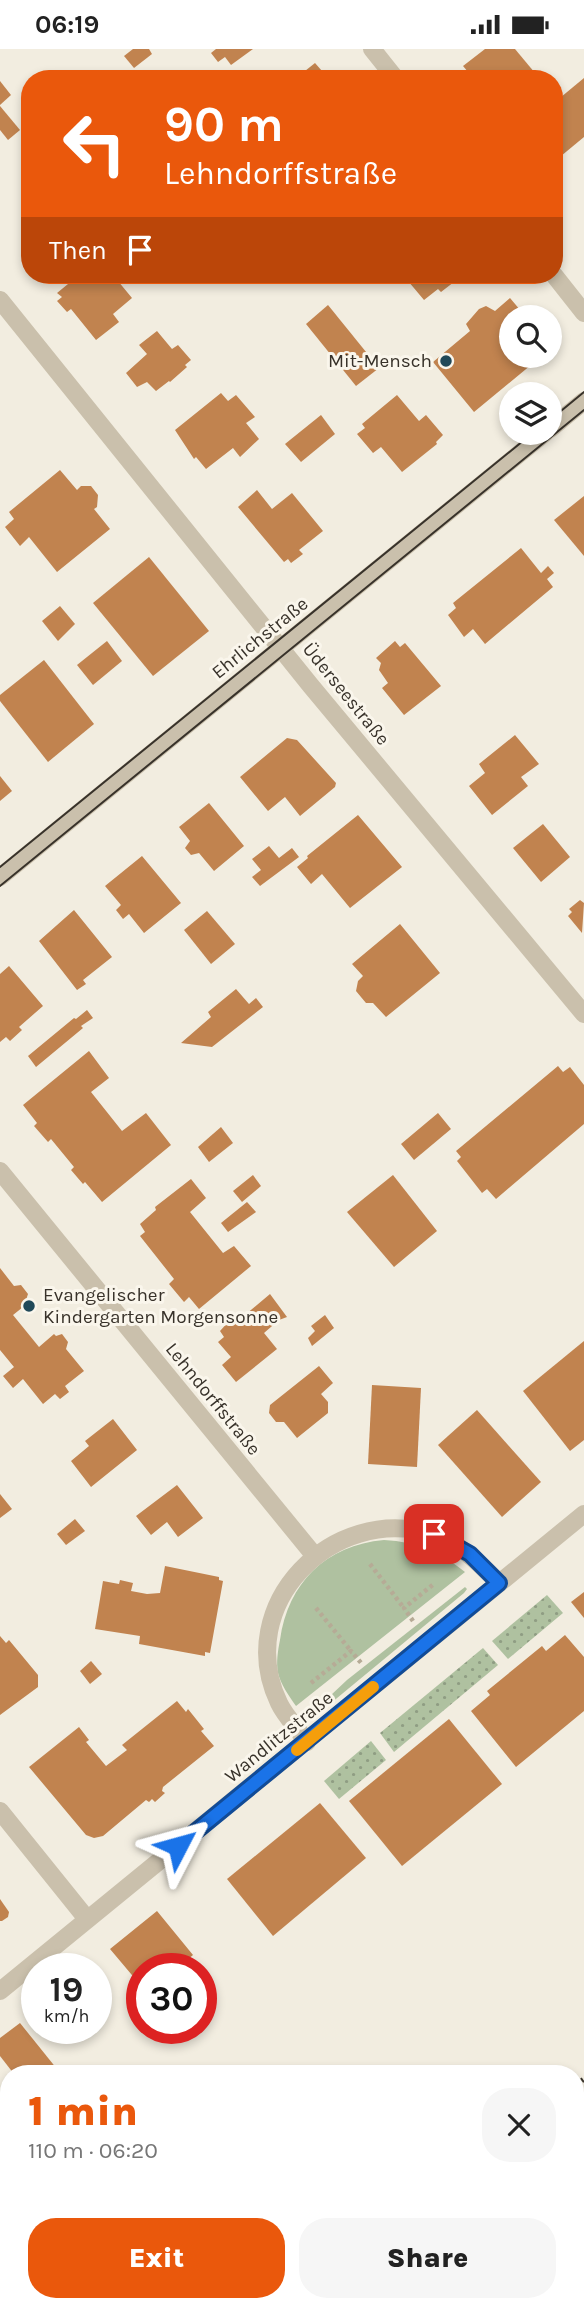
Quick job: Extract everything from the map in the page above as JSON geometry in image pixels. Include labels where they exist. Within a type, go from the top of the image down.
[{"type":"street","points":[[372,49],[389,70]]},
{"type":"street","points":[[561,284],[584,313]]},
{"type":"street","name":"Üderseestraße","points":[[0,300],[584,1014]]},
{"type":"street","name":"Ehrlichstraße","points":[[562,419],[584,401]]},
{"type":"street","name":"Ehrlichstraße","points":[[0,877],[531,445]]},
{"type":"street","name":"Lehndorffstraße","points":[[0,1171],[314,1555]]},
{"type":"street","name":"Wandlitzstraße","points":[[0,1991],[584,1514]]},
{"type":"street","points":[[307,1742],[279,1703],[269,1668],[268,1641],[274,1613],[290,1582],[314,1555],[345,1537],[379,1528],[407,1528],[434,1534],[470,1554],[499,1583]]},
{"type":"street","points":[[0,1811],[88,1919]]},
{"type":"path","points":[[370,1564],[414,1621]]},
{"type":"path","points":[[404,1608],[435,1583]]},
{"type":"path","points":[[316,1608],[362,1664]]},
{"type":"path","points":[[311,1683],[351,1651]]},
{"type":"green space","points":[[384,1540],[428,1549],[465,1572],[296,1706],[281,1682],[277,1665],[284,1620],[291,1601],[313,1571],[328,1559],[363,1543]]},
{"type":"green space","points":[[465,1587],[467,1589],[464,1593],[325,1708],[316,1713],[314,1711],[347,1680]]},
{"type":"green space","points":[[547,1595],[563,1613],[508,1659],[492,1641]]},
{"type":"green space","points":[[483,1648],[498,1665],[394,1752],[380,1733]]},
{"type":"green space","points":[[371,1741],[386,1760],[339,1799],[324,1781]]},
{"type":"building","points":[[133,49],[149,49],[152,54],[134,68],[124,56]]},
{"type":"building","points":[[216,49],[253,49],[231,65],[225,57],[218,62],[211,53]]},
{"type":"building","points":[[485,49],[515,49],[532,70],[466,70],[463,66]]},
{"type":"building","points":[[315,63],[321,70],[306,70]]},
{"type":"building","points":[[584,78],[584,137],[563,154],[563,95]]},
{"type":"building","points":[[0,81],[11,95],[0,105]]},
{"type":"building","points":[[0,106],[20,130],[8,140],[0,130]]},
{"type":"building","points":[[68,284],[120,284],[132,298],[113,314],[119,322],[96,340],[71,309],[67,312],[57,301],[62,297],[57,293]]},
{"type":"building","points":[[411,284],[451,284],[441,292],[438,289],[424,300]]},
{"type":"building","points":[[510,298],[516,305],[502,305]]},
{"type":"building","points":[[328,305],[379,368],[356,386],[306,324]]},
{"type":"building","points":[[486,306],[495,311],[499,308],[499,368],[527,368],[510,382],[499,382],[499,391],[474,412],[433,362],[470,331],[466,324],[479,309]]},
{"type":"building","points":[[157,331],[172,349],[178,345],[191,360],[185,365],[187,367],[156,391],[147,382],[137,387],[126,373],[147,354],[139,345]]},
{"type":"building","points":[[221,393],[228,401],[236,395],[255,417],[246,423],[259,439],[240,457],[233,448],[206,469],[196,457],[194,459],[175,430]]},
{"type":"building","points":[[397,395],[419,421],[426,415],[443,435],[437,444],[402,472],[381,447],[373,453],[357,434],[365,428],[362,424]]},
{"type":"building","points":[[321,415],[335,434],[301,462],[285,444]]},
{"type":"building","points":[[60,470],[77,490],[81,486],[91,486],[98,495],[97,507],[94,509],[110,529],[57,572],[29,537],[20,546],[5,527],[14,519],[9,512]]},
{"type":"building","points":[[257,490],[272,509],[292,493],[323,531],[299,550],[303,554],[291,563],[288,559],[284,562],[238,507]]},
{"type":"building","points":[[584,496],[584,556],[554,520]]},
{"type":"building","points":[[521,548],[541,573],[548,566],[554,573],[547,579],[553,587],[485,644],[473,629],[464,637],[448,615],[456,608],[453,603]]},
{"type":"building","points":[[149,557],[209,631],[153,676],[93,603]]},
{"type":"building","points":[[60,606],[75,624],[58,641],[42,621]]},
{"type":"building","points":[[107,641],[122,661],[93,685],[77,665]]},
{"type":"building","points":[[395,641],[400,647],[405,643],[441,686],[404,715],[382,688],[388,683],[379,670],[381,663],[376,658]]},
{"type":"building","points":[[44,660],[94,724],[48,762],[0,701],[0,695]]},
{"type":"building","points":[[515,735],[539,764],[521,777],[528,786],[492,815],[469,786],[485,773],[479,764]]},
{"type":"building","points":[[287,738],[297,740],[336,783],[335,787],[300,816],[285,797],[268,811],[240,777]]},
{"type":"building","points":[[0,776],[12,791],[0,801]]},
{"type":"building","points":[[209,803],[244,846],[214,871],[199,853],[191,855],[185,848],[190,841],[179,827]]},
{"type":"building","points":[[358,815],[402,867],[350,908],[322,874],[311,884],[297,867]]},
{"type":"building","points":[[543,824],[570,857],[541,882],[513,848]]},
{"type":"building","points":[[269,846],[279,858],[292,848],[299,857],[260,886],[252,877],[261,870],[252,859]]},
{"type":"building","points":[[142,856],[181,903],[144,933],[129,914],[123,919],[116,910],[121,905],[105,886]]},
{"type":"building","points":[[580,900],[584,903],[582,933],[568,916],[572,912],[569,909]]},
{"type":"building","points":[[74,910],[112,957],[83,980],[86,984],[77,990],[39,941]]},
{"type":"building","points":[[207,911],[235,944],[211,964],[184,930]]},
{"type":"building","points":[[400,924],[440,973],[386,1017],[373,1003],[366,1003],[356,991],[358,981],[363,976],[352,964]]},
{"type":"building","points":[[9,966],[43,1006],[19,1027],[22,1030],[10,1041],[6,1037],[0,1042],[0,974]]},
{"type":"building","points":[[236,989],[249,1004],[256,998],[263,1007],[212,1047],[181,1043],[211,1017],[208,1012]]},
{"type":"building","points":[[87,1010],[93,1018],[36,1067],[28,1056]]},
{"type":"building","points":[[89,1051],[109,1078],[91,1092],[122,1131],[146,1113],[171,1145],[102,1202],[71,1170],[74,1167],[51,1139],[48,1142],[34,1126],[37,1123],[23,1105]]},
{"type":"building","points":[[558,1066],[563,1072],[570,1067],[584,1085],[584,1124],[496,1199],[487,1189],[482,1193],[457,1161],[461,1157],[456,1151]]},
{"type":"building","points":[[438,1113],[451,1129],[414,1160],[401,1144]]},
{"type":"building","points":[[221,1127],[233,1143],[209,1162],[198,1147]]},
{"type":"building","points":[[253,1175],[261,1186],[242,1202],[233,1191]]},
{"type":"building","points":[[393,1175],[437,1231],[394,1267],[347,1212]]},
{"type":"building","points":[[191,1179],[206,1198],[190,1212],[223,1253],[234,1246],[251,1266],[199,1309],[189,1297],[184,1302],[169,1284],[174,1279],[140,1236],[145,1232],[140,1224],[156,1210],[155,1207]]},
{"type":"building","points":[[247,1202],[256,1212],[228,1232],[221,1223]]},
{"type":"building","points":[[0,1268],[14,1286],[21,1285],[28,1294],[28,1303],[13,1315],[39,1347],[54,1334],[62,1334],[68,1342],[66,1349],[84,1371],[65,1386],[69,1392],[60,1399],[55,1394],[43,1404],[23,1379],[13,1388],[3,1376],[14,1367],[0,1350]]},
{"type":"building","points":[[270,1294],[287,1317],[279,1320],[264,1333],[277,1349],[236,1382],[222,1365],[231,1357],[218,1342],[224,1337],[220,1331],[230,1320],[237,1316],[239,1320]]},
{"type":"building","points":[[325,1315],[334,1328],[312,1346],[308,1338],[315,1331],[311,1326]]},
{"type":"building","points":[[584,1341],[584,1440],[570,1451],[523,1391]]},
{"type":"building","points":[[319,1366],[333,1383],[321,1394],[328,1402],[328,1413],[297,1438],[284,1422],[276,1422],[269,1413],[270,1405]]},
{"type":"building","points":[[372,1385],[421,1388],[417,1467],[368,1464]]},
{"type":"building","points":[[477,1410],[541,1482],[502,1517],[438,1445]]},
{"type":"building","points":[[113,1419],[137,1450],[91,1487],[71,1461],[89,1446],[85,1441]]},
{"type":"building","points":[[177,1485],[203,1518],[178,1537],[167,1522],[151,1535],[136,1516]]},
{"type":"building","points":[[0,1494],[12,1509],[0,1518]]},
{"type":"building","points":[[75,1519],[85,1531],[66,1545],[57,1534]]},
{"type":"building","points":[[165,1566],[219,1577],[219,1580],[223,1581],[210,1653],[205,1652],[205,1656],[139,1644],[140,1636],[95,1629],[103,1581],[119,1584],[120,1580],[133,1583],[131,1591],[160,1593]]},
{"type":"building","points":[[584,1592],[584,1618],[571,1602]]},
{"type":"building","points":[[565,1635],[584,1657],[584,1711],[516,1767],[471,1711],[490,1695],[487,1691],[542,1646],[546,1651]]},
{"type":"building","points":[[0,1636],[6,1643],[9,1640],[38,1675],[38,1687],[0,1715]]},
{"type":"building","points":[[91,1661],[102,1674],[90,1684],[80,1671]]},
{"type":"building","points":[[177,1701],[186,1712],[188,1709],[214,1746],[163,1787],[162,1791],[165,1793],[155,1802],[152,1799],[149,1802],[146,1800],[103,1836],[94,1838],[86,1835],[29,1767],[79,1727],[89,1740],[86,1742],[106,1766],[127,1750],[122,1745]]},
{"type":"building","points":[[449,1719],[502,1784],[402,1866],[349,1801]]},
{"type":"building","points":[[320,1803],[366,1858],[273,1936],[227,1879]]},
{"type":"building","points":[[0,1899],[9,1912],[8,1917],[2,1921],[0,1921]]},
{"type":"building","points":[[157,1911],[191,1953],[126,1953],[126,1968],[110,1949]]},
{"type":"building","points":[[20,2023],[21,2044],[37,2044],[54,2065],[7,2065],[0,2056],[0,2038]]},
{"type":"tram line","points":[[562,410],[584,392]]},
{"type":"tram line","points":[[0,886],[584,410]]},
{"type":"tram line","points":[[0,867],[518,445]]},
{"type":"slow traffic","points":[[297,1750],[373,1687]]},
{"type":"place","name":"Mit-Mensch","points":[[446,361]]},
{"type":"place","name":"Evangelischer Kindergarten Morgensonne","points":[[29,1306]]},
{"type":"route","points":[[178,1846],[499,1583],[470,1554],[434,1534]]}]
